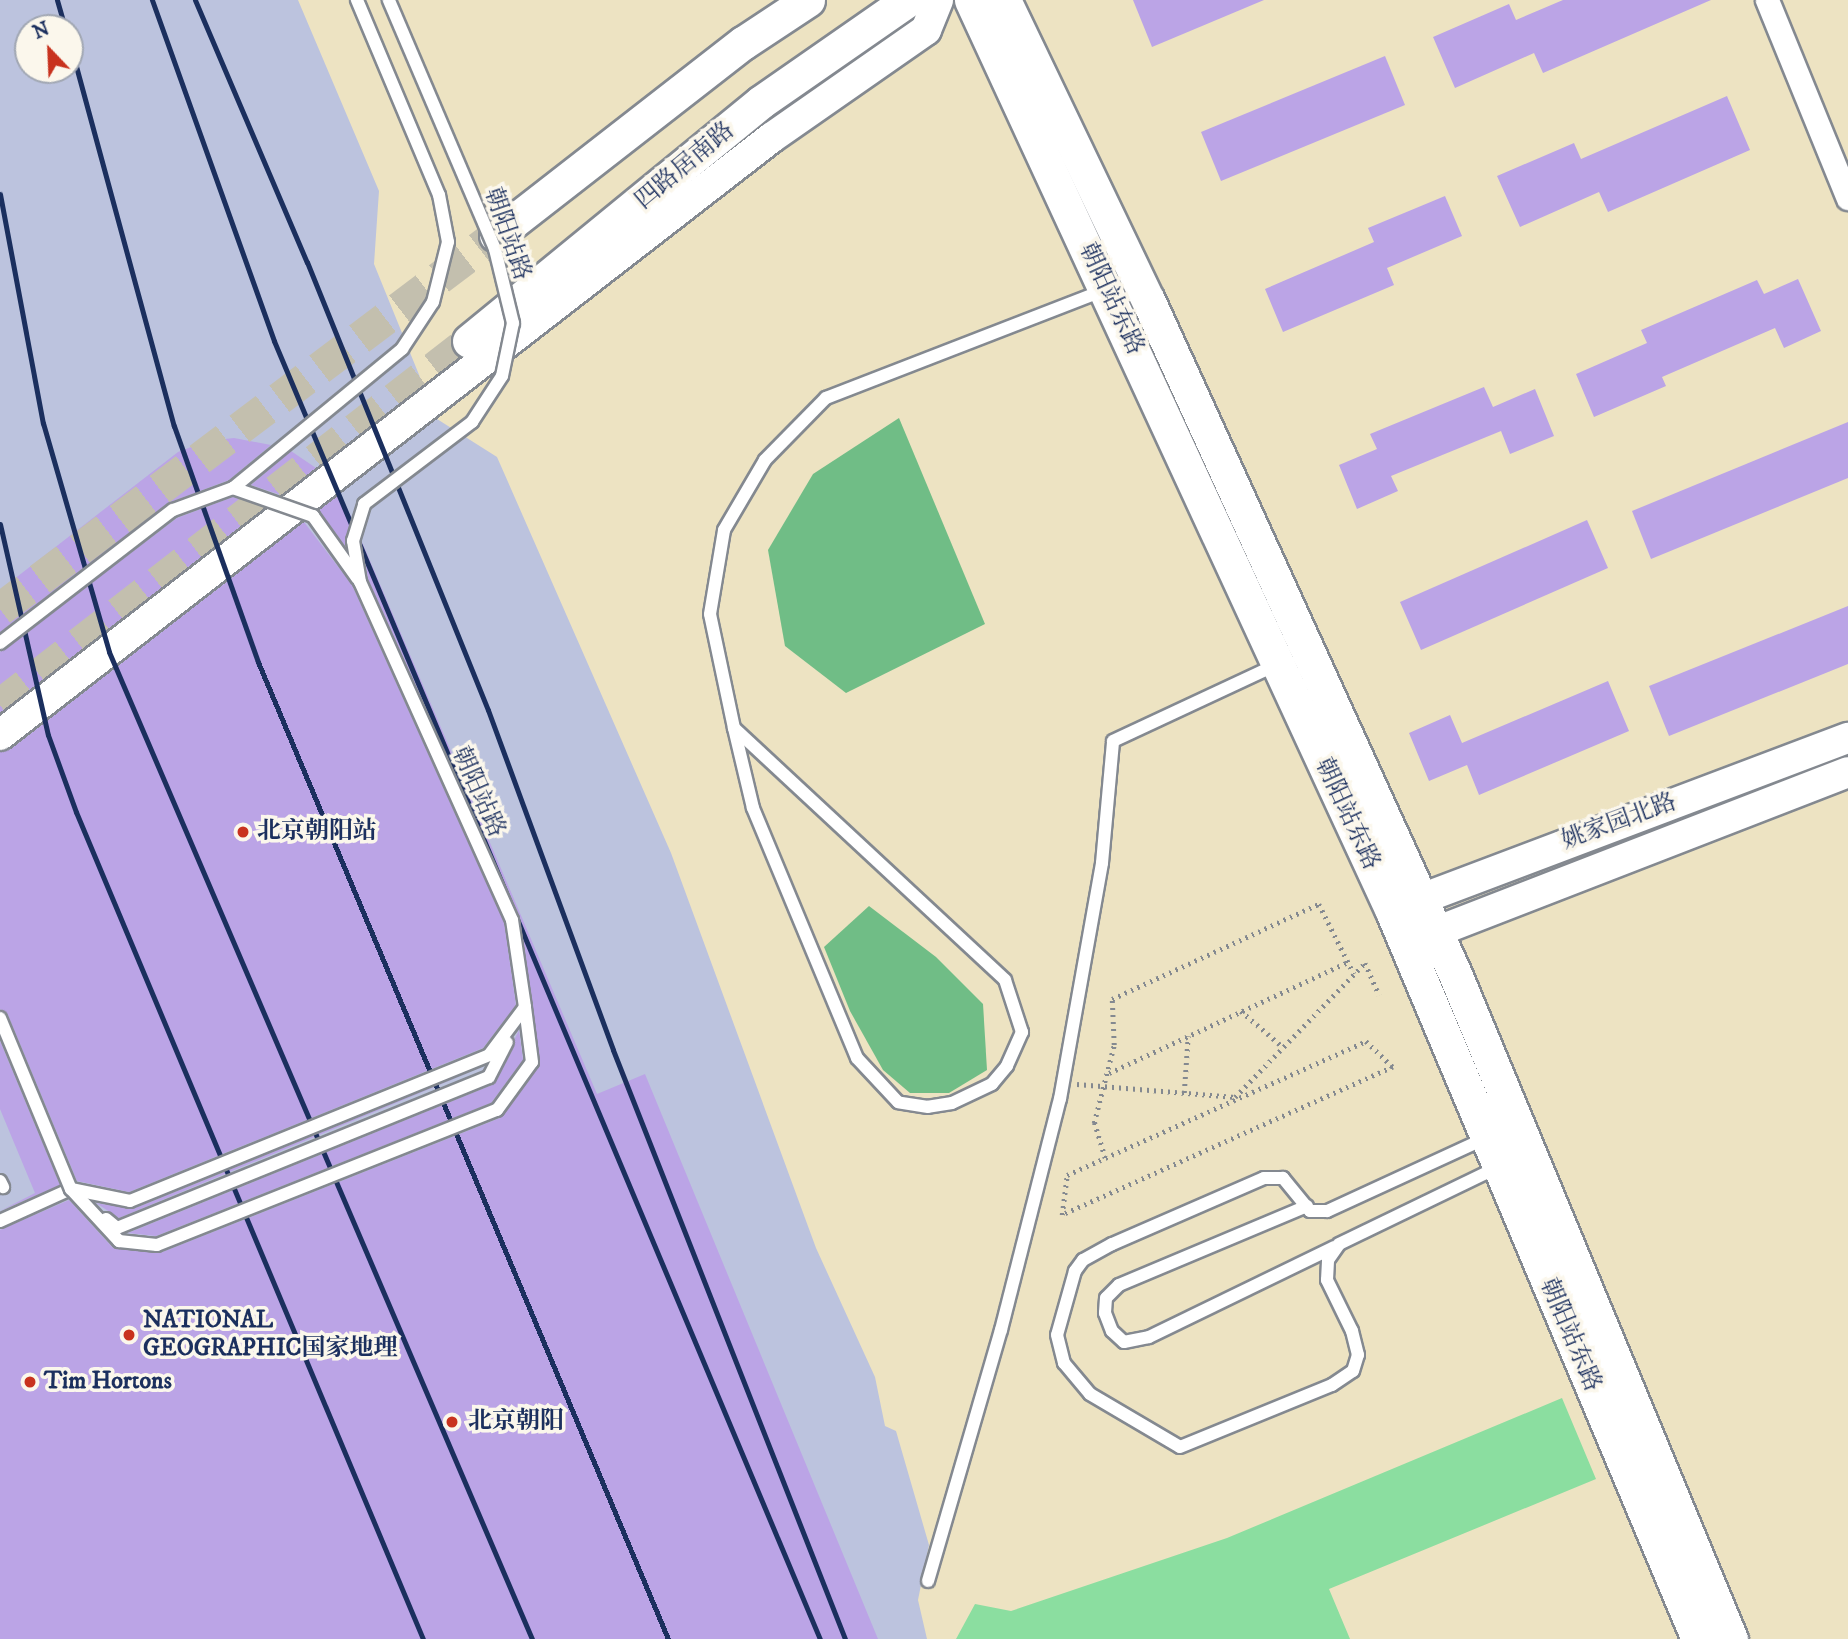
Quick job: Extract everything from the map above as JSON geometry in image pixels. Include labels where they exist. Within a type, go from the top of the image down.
[{"type":"main road","points":[[496,235],[743,43],[808,0]]},
{"type":"main road","name":"四路居南路","points":[[469,341],[761,102],[908,0]]},
{"type":"main road","name":"朝阳站东路","points":[[971,0],[1121,283],[1405,904],[1731,1639]]},
{"type":"main road","name":"朝阳站东路","points":[[1004,0],[1278,664],[1405,904]]},
{"type":"main road","name":"朝阳站东路","points":[[1420,938],[1492,1153],[1698,1639]]},
{"type":"street","points":[[0,735],[771,138],[926,30],[938,0]]},
{"type":"street","points":[[1767,0],[1848,196]]},
{"type":"street","name":"姚家园北路","points":[[1405,904],[1848,738]]},
{"type":"street","name":"姚家园北路","points":[[1420,938],[1848,772]]},
{"type":"lane","points":[[0,643],[173,510],[233,488],[402,349],[433,302],[448,242],[439,195],[357,0]]},
{"type":"lane","name":"朝阳站路","points":[[71,1189],[119,1241],[157,1245],[497,1110],[532,1062],[512,920],[360,582],[353,541],[364,504],[472,422],[502,376],[513,323],[495,249],[389,0]]},
{"type":"lane","points":[[734,728],[1005,980],[1022,1032],[1007,1066],[992,1084],[952,1103],[928,1107],[898,1102],[857,1058],[753,808],[734,728],[710,614],[723,530],[765,460],[826,398],[1121,283]]},
{"type":"lane","points":[[233,488],[313,516],[360,582]]},
{"type":"lane","points":[[928,1581],[1002,1330],[1063,1083],[1102,863],[1113,741],[1278,664]]},
{"type":"lane","points":[[0,1221],[71,1189],[130,1201],[489,1055],[525,1007]]},
{"type":"lane","points":[[0,1018],[71,1189],[117,1228],[489,1077],[525,1007]]},
{"type":"lane","points":[[1339,1244],[1328,1260],[1326,1280],[1352,1331],[1358,1355],[1353,1371],[1332,1385],[1255,1419],[1180,1447],[1090,1394],[1064,1363],[1057,1335],[1069,1288],[1083,1260],[1265,1178],[1283,1178],[1307,1206],[1327,1211],[1492,1153]]},
{"type":"lane","points":[[1307,1206],[1119,1285],[1106,1298],[1105,1313],[1112,1331],[1124,1342],[1149,1337],[1339,1244],[1492,1153]]},
{"type":"path","points":[[1105,1158],[1094,1123],[1114,1045],[1112,999],[1319,904],[1354,974]]},
{"type":"path","points":[[1108,1073],[1348,962]]},
{"type":"path","points":[[1235,1097],[1365,963],[1379,995]]},
{"type":"path","points":[[1241,1011],[1283,1047]]},
{"type":"path","points":[[1184,1093],[1188,1036]]},
{"type":"path","points":[[1366,1041],[1393,1068],[1062,1215],[1067,1175],[1105,1158],[1235,1097],[1366,1041]]},
{"type":"path","points":[[1063,1083],[1235,1097]]},
{"type":"shaded area","name":"北京朝阳站","points":[[0,0],[298,0],[379,191],[374,264],[437,419],[497,457],[671,853],[816,1248],[875,1377],[885,1426],[896,1431],[929,1545],[918,1600],[927,1639],[0,1639]]},
{"type":"green space","points":[[899,418],[985,624],[846,693],[785,646],[768,550],[813,474]]},
{"type":"green space","points":[[869,906],[936,957],[983,1004],[987,1070],[949,1093],[910,1093],[883,1070],[850,1011],[824,947]]},
{"type":"green space","points":[[1562,1398],[1596,1479],[1329,1589],[1350,1639],[956,1639],[975,1604],[1011,1611],[1227,1538]]},
{"type":"building","points":[[1133,0],[1264,0],[1152,47]]},
{"type":"building","points":[[1563,0],[1711,0],[1543,73],[1534,53],[1455,88],[1433,37],[1509,4],[1516,20]]},
{"type":"building","points":[[1385,56],[1405,105],[1221,181],[1201,132]]},
{"type":"building","points":[[1727,96],[1750,150],[1608,212],[1599,192],[1520,227],[1497,176],[1574,143],[1581,159]]},
{"type":"building","points":[[1445,196],[1462,236],[1387,268],[1394,285],[1283,332],[1265,289],[1374,242],[1368,228]]},
{"type":"building","points":[[1798,279],[1821,331],[1784,348],[1775,328],[1662,377],[1666,386],[1594,417],[1576,374],[1647,343],[1641,330],[1757,280],[1764,294]]},
{"type":"building","points":[[1484,387],[1493,407],[1535,389],[1554,436],[1510,454],[1501,431],[1391,476],[1398,491],[1357,509],[1339,465],[1377,449],[1370,434]]},
{"type":"building","points":[[1848,422],[1848,478],[1651,559],[1632,511]]},
{"type":"building","points":[[234,438],[271,445],[229,480],[168,503],[0,632],[0,590],[178,452],[207,441]]},
{"type":"building","points":[[291,451],[316,468],[281,495],[251,485]]},
{"type":"building","points":[[339,495],[351,516],[345,546],[319,510]]},
{"type":"building","points":[[233,497],[264,508],[0,713],[0,652],[177,518]]},
{"type":"building","points":[[1587,520],[1608,568],[1421,650],[1400,602]]},
{"type":"building","points":[[304,522],[352,585],[504,922],[516,1005],[483,1048],[129,1192],[77,1181],[8,1015],[0,1009],[0,752],[11,749]]},
{"type":"building","points":[[362,542],[597,1094],[645,1074],[878,1639],[0,1639],[0,1230],[69,1200],[113,1248],[160,1253],[500,1118],[539,1066],[520,917],[368,579]]},
{"type":"building","points":[[1848,606],[1848,664],[1669,736],[1649,686]]},
{"type":"building","points":[[1608,681],[1629,731],[1479,795],[1467,765],[1429,781],[1409,733],[1450,715],[1462,743]]},
{"type":"building","points":[[519,1030],[523,1060],[491,1103],[156,1236],[128,1233],[492,1085]]},
{"type":"building","points":[[0,1041],[60,1185],[0,1211],[35,1193],[0,1109]]},
{"type":"building","points":[[485,1066],[119,1218],[96,1203],[133,1209]]},
{"type":"tunnel","points":[[0,609],[496,235]]},
{"type":"tunnel","points":[[0,705],[469,341]]},
{"type":"railway","points":[[57,0],[61,14]]},
{"type":"railway","points":[[152,0],[274,341],[820,1639]]},
{"type":"railway","points":[[195,0],[307,262],[488,710],[613,1050],[845,1639]]},
{"type":"railway","points":[[81,84],[174,426],[258,662],[668,1639]]},
{"type":"railway","points":[[0,194],[43,423],[109,652],[532,1639]]},
{"type":"railway","points":[[0,524],[48,735],[76,812],[423,1639]]},
{"type":"place","name":"北京朝阳站","points":[[243,832]]},
{"type":"place","name":"NATIONAL GEOGRAPHIC国家地理","points":[[129,1335]]},
{"type":"place","name":"Tim Hortons","points":[[30,1382]]},
{"type":"place","name":"北京朝阳","points":[[452,1422]]}]
